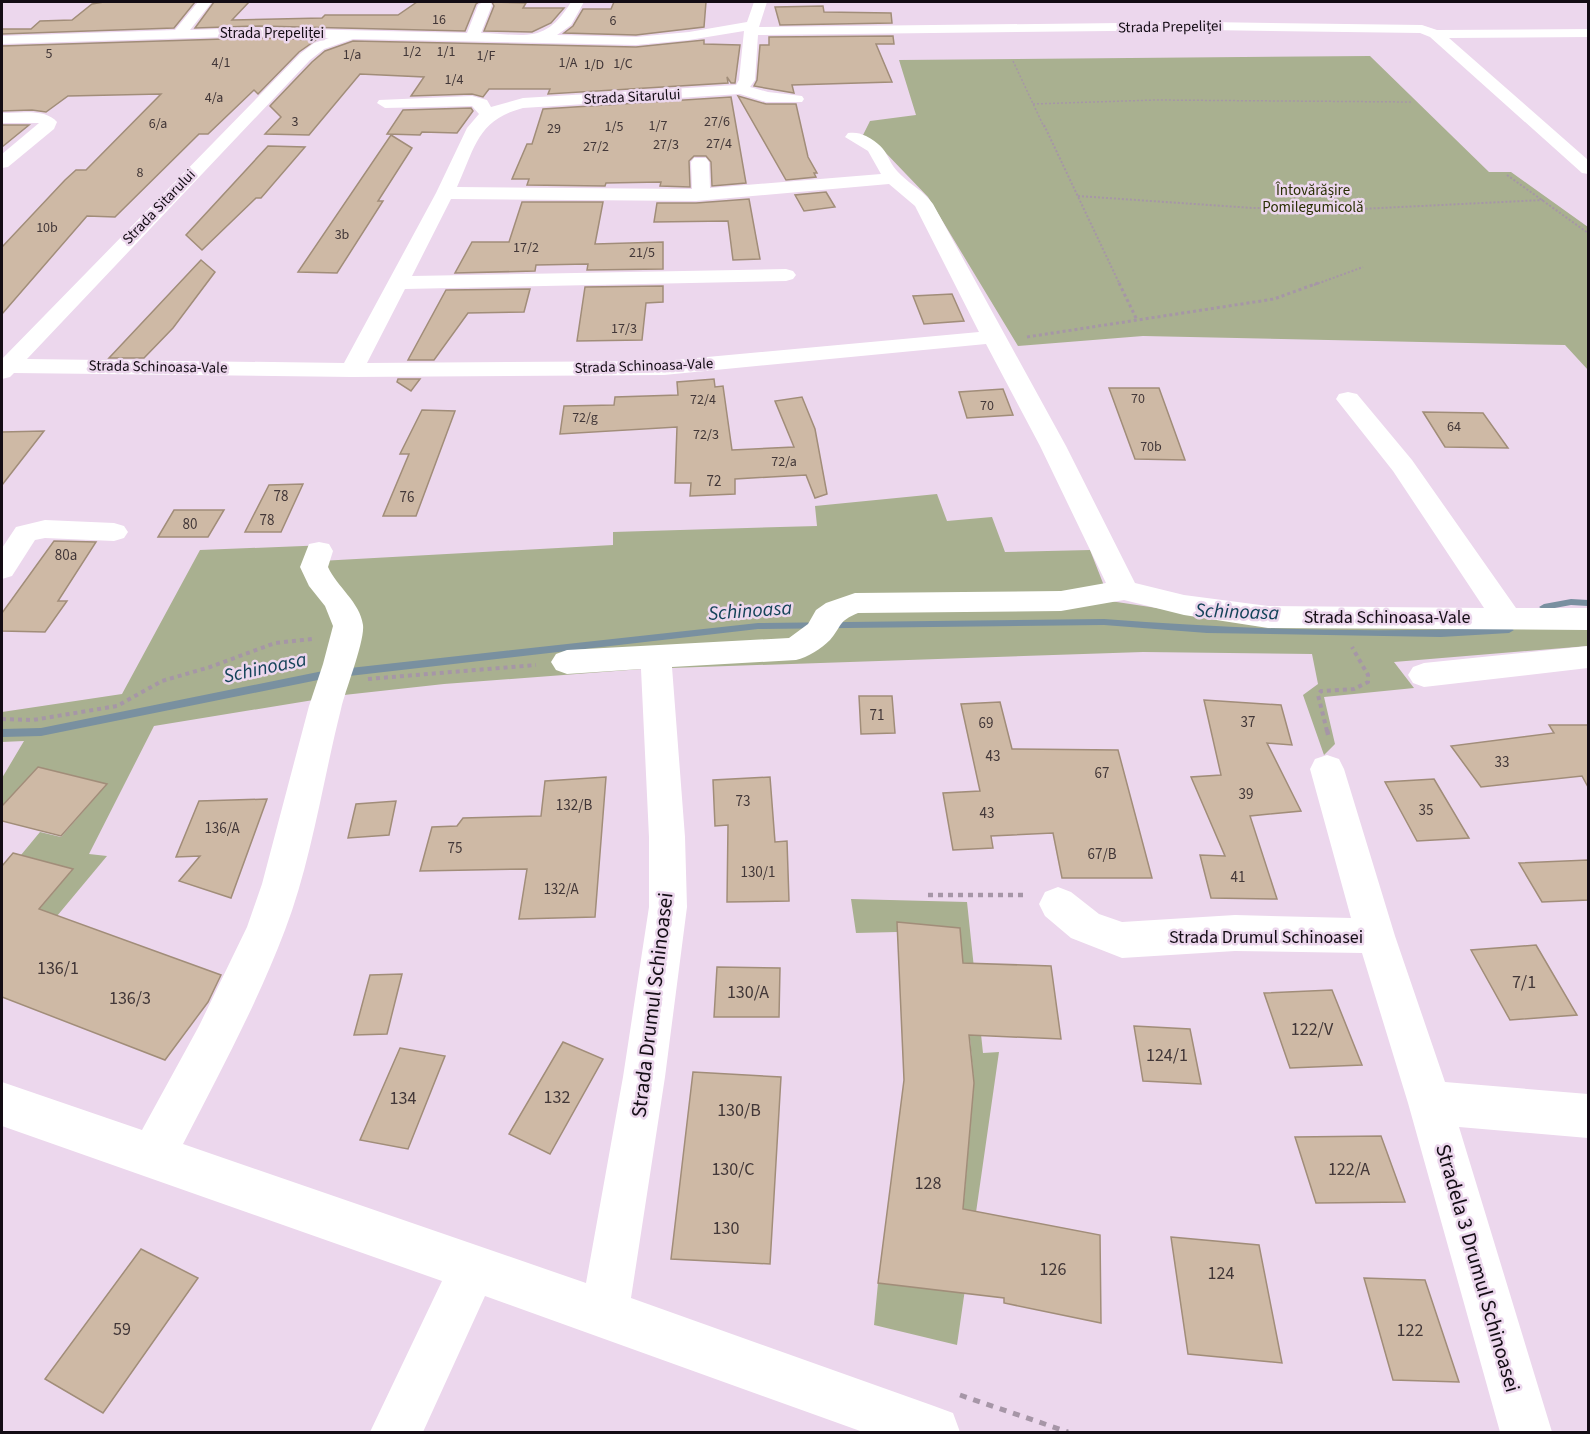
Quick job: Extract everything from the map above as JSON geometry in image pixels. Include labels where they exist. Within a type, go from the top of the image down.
[{"type":"street","points":[[179,35],[205,2]]},
{"type":"street","points":[[542,39],[566,22],[577,2]]},
{"type":"street","points":[[760,2],[752,28],[747,80],[741,89],[766,98],[796,99]]},
{"type":"street","points":[[472,37],[485,5]]},
{"type":"street","points":[[1192,10],[1206,26]]},
{"type":"street","name":"Strada Prepeliței","points":[[361,34],[636,41],[752,28],[914,31],[1206,26],[1422,29],[1435,34],[1588,33]]},
{"type":"street","name":"Strada Prepeliței","points":[[2,40],[259,32],[324,39]]},
{"type":"street","name":"Strada Sitarului","points":[[5,369],[246,117],[324,39],[361,34]]},
{"type":"street","points":[[1435,34],[1588,168]]},
{"type":"street","name":"Strada Sitarului","points":[[488,115],[499,109],[523,103],[741,89]]},
{"type":"street","points":[[352,370],[445,193],[475,128],[488,115],[481,103],[472,101],[385,103]]},
{"type":"street","points":[[2,118],[46,120],[48,125],[2,163]]},
{"type":"street","points":[[854,137],[875,148],[893,178],[910,190],[923,204],[1053,446],[1124,590]]},
{"type":"street","points":[[700,162],[701,194]]},
{"type":"street","points":[[445,193],[701,194],[820,186],[893,178]]},
{"type":"street","points":[[396,283],[786,275]]},
{"type":"street","name":"Strada Schinoasa-Vale","points":[[5,369],[664,368],[993,337]]},
{"type":"street","name":"Strada Schinoasa-Vale","points":[[1348,399],[1403,466],[1508,618]]},
{"type":"street","points":[[2,569],[26,532],[45,529],[114,532]]},
{"type":"street","points":[[152,1157],[214,1040],[266,930],[281,884],[348,626],[338,602],[319,579],[314,567],[319,551]]},
{"type":"street","name":"Strada Schinoasa-Vale","points":[[567,662],[796,650],[837,610],[855,603],[1061,601],[1124,590],[1184,605],[1268,617],[1588,619]]},
{"type":"street","points":[[1424,675],[1588,657]]},
{"type":"street","name":"Strada Drumul Schinoasei","points":[[603,1313],[614,1263],[668,907],[667,837],[656,658]]},
{"type":"street","name":"Stradela 3 Drumul Schinoasei","points":[[1327,769],[1376,936],[1430,1103],[1526,1432]]},
{"type":"street","name":"Strada Drumul Schinoasei","points":[[1058,904],[1085,926],[1122,940],[1235,933],[1376,936]]},
{"type":"street","points":[[1430,1103],[1588,1116]]},
{"type":"street","points":[[2,1104],[603,1313],[934,1432]]},
{"type":"street","points":[[396,1432],[473,1269]]},
{"type":"path","points":[[1013,62],[1137,320]]},
{"type":"path","points":[[1033,104],[1155,100],[1411,102]]},
{"type":"path","points":[[1507,175],[1588,232]]},
{"type":"path","points":[[1078,196],[1253,208],[1336,208],[1543,200]]},
{"type":"path","points":[[993,337],[1027,336],[1274,299],[1363,267]]},
{"type":"path","points":[[2,719],[33,720],[117,706],[162,681],[210,667],[275,643],[295,639],[321,640],[330,643],[336,672],[371,678],[567,662]]},
{"type":"path","points":[[1327,769],[1335,757],[1318,694],[1321,691],[1354,689],[1368,682],[1368,675],[1351,645],[1361,645]]},
{"type":"path","points":[[928,894],[1047,896],[1058,904]]},
{"type":"green space","name":"Întovărășire Pomilegumicolă","points":[[1370,56],[1489,172],[1511,172],[1588,227],[1588,370],[1565,345],[1143,336],[1018,346],[928,197],[882,149],[863,135],[870,121],[916,115],[899,60]]},
{"type":"green space","points":[[937,494],[947,521],[992,517],[1005,552],[1090,550],[1110,601],[1224,618],[1588,626],[1588,646],[1394,662],[1414,688],[1324,697],[1335,744],[1324,755],[1303,695],[1318,684],[1312,654],[1143,652],[642,669],[444,684],[344,695],[154,726],[89,854],[107,856],[2,982],[2,954],[73,869],[21,855],[40,832],[61,837],[107,784],[38,767],[2,806],[2,778],[24,741],[2,742],[2,712],[122,694],[200,550],[328,545],[320,561],[613,545],[613,532],[817,526],[815,506]]},
{"type":"green space","points":[[851,899],[967,902],[983,1053],[999,1052],[957,1345],[874,1325],[878,1283],[956,1292],[974,1083],[960,929],[897,922],[897,932],[856,933]]},
{"type":"building","points":[[195,2],[174,28],[2,34],[2,29],[31,29],[40,21],[72,20],[92,4]]},
{"type":"building","points":[[214,2],[249,2],[232,20],[322,18],[325,15],[398,15],[417,2],[479,2],[476,4],[465,31],[259,26],[195,28]]},
{"type":"building","points":[[492,2],[526,3],[523,8],[564,8],[551,23],[532,32],[484,31],[494,6]]},
{"type":"building","points":[[614,2],[706,2],[704,27],[636,35],[564,33],[573,26],[583,9],[611,9]]},
{"type":"building","points":[[823,6],[824,12],[891,13],[892,23],[780,25],[775,7]]},
{"type":"building","points":[[893,36],[894,44],[876,44],[892,82],[792,85],[794,93],[754,86],[757,80],[760,45],[769,45],[769,37]]},
{"type":"building","points":[[259,38],[316,40],[299,52],[258,94],[254,90],[208,134],[199,134],[115,217],[87,216],[2,314],[2,247],[65,180],[76,170],[86,170],[161,94],[68,96],[46,112],[2,111],[2,46]]},
{"type":"building","points":[[704,40],[704,44],[740,45],[735,83],[731,83],[727,77],[728,83],[548,94],[550,89],[489,89],[483,97],[472,94],[411,96],[424,77],[360,74],[309,135],[265,134],[281,117],[270,106],[325,51],[353,41],[636,47]]},
{"type":"building","points":[[738,96],[766,104],[796,104],[808,157],[817,173],[814,173],[816,177],[786,180]]},
{"type":"building","points":[[731,97],[746,183],[712,186],[711,162],[706,156],[694,156],[689,161],[690,187],[660,186],[661,182],[606,183],[605,186],[527,185],[529,179],[512,179],[527,144],[532,144],[543,109]]},
{"type":"building","points":[[471,108],[473,111],[457,133],[387,134],[403,110]]},
{"type":"building","points":[[2,125],[29,125],[2,147]]},
{"type":"building","points":[[391,135],[412,148],[378,201],[383,201],[337,273],[298,272]]},
{"type":"building","points":[[268,146],[305,147],[261,198],[256,198],[202,250],[186,235]]},
{"type":"building","points":[[826,192],[835,207],[804,211],[795,195]]},
{"type":"building","points":[[749,199],[760,259],[733,260],[728,221],[654,222],[657,203]]},
{"type":"building","points":[[522,202],[603,202],[595,244],[663,242],[663,269],[587,270],[588,264],[536,265],[535,271],[455,273],[472,242],[509,242]]},
{"type":"building","points":[[201,260],[215,272],[173,328],[144,358],[109,358]]},
{"type":"building","points":[[663,286],[663,302],[646,303],[642,340],[577,341],[585,287]]},
{"type":"building","points":[[530,289],[524,312],[468,313],[434,360],[408,360],[446,290]]},
{"type":"building","points":[[952,294],[964,321],[924,324],[913,296]]},
{"type":"building","points":[[398,379],[420,379],[411,391],[397,382]]},
{"type":"building","points":[[714,379],[715,387],[723,386],[732,450],[794,447],[775,401],[802,397],[815,429],[827,494],[815,498],[806,475],[735,479],[735,494],[690,496],[691,483],[675,483],[677,427],[560,434],[564,406],[614,405],[615,397],[678,395],[677,382]]},
{"type":"building","points":[[1109,388],[1159,388],[1185,460],[1135,459]]},
{"type":"building","points":[[1003,389],[1013,415],[967,418],[959,392]]},
{"type":"building","points":[[422,410],[455,411],[416,516],[383,516],[409,454],[400,454]]},
{"type":"building","points":[[1423,412],[1483,413],[1508,448],[1445,447]]},
{"type":"building","points":[[44,431],[2,485],[2,432]]},
{"type":"building","points":[[303,484],[281,532],[245,532],[269,485]]},
{"type":"building","points":[[174,510],[224,510],[208,537],[158,537]]},
{"type":"building","points":[[54,541],[96,542],[58,601],[67,601],[45,632],[2,631],[2,613]]},
{"type":"building","points":[[859,696],[892,696],[895,733],[861,734]]},
{"type":"building","points":[[1204,700],[1281,705],[1292,745],[1267,743],[1301,811],[1250,816],[1277,899],[1211,898],[1200,855],[1225,856],[1191,777],[1221,775]]},
{"type":"building","points":[[1000,702],[1012,749],[1118,750],[1152,878],[1062,878],[1053,833],[991,836],[993,848],[953,850],[943,793],[980,791],[961,704]]},
{"type":"building","points":[[1549,725],[1588,725],[1588,787],[1582,776],[1481,787],[1451,746],[1554,733]]},
{"type":"building","points":[[38,767],[107,784],[61,836],[2,821],[2,806]]},
{"type":"building","points":[[606,777],[595,917],[519,919],[527,869],[420,871],[432,827],[457,826],[463,818],[541,816],[545,781]]},
{"type":"building","points":[[770,777],[775,842],[787,841],[789,901],[727,902],[728,825],[715,826],[713,780]]},
{"type":"building","points":[[1434,779],[1469,838],[1417,841],[1385,782]]},
{"type":"building","points":[[267,799],[231,898],[179,881],[200,856],[176,857],[199,801]]},
{"type":"building","points":[[396,801],[389,835],[348,838],[356,804]]},
{"type":"building","points":[[13,853],[73,869],[39,909],[221,975],[208,1002],[165,1060],[2,997],[2,866]]},
{"type":"building","points":[[1588,860],[1588,900],[1542,902],[1519,863]]},
{"type":"building","points":[[897,922],[960,928],[963,963],[1051,966],[1061,1039],[969,1035],[974,1083],[963,1209],[1100,1235],[1101,1323],[1004,1303],[1004,1298],[878,1283],[904,1080]]},
{"type":"building","points":[[1536,945],[1577,1015],[1510,1020],[1471,950]]},
{"type":"building","points":[[717,967],[780,968],[779,1017],[714,1017]]},
{"type":"building","points":[[402,974],[387,1034],[354,1035],[370,975]]},
{"type":"building","points":[[1332,990],[1362,1065],[1290,1068],[1264,993]]},
{"type":"building","points":[[1134,1026],[1190,1029],[1201,1084],[1143,1081]]},
{"type":"building","points":[[563,1042],[603,1059],[550,1154],[509,1134]]},
{"type":"building","points":[[400,1048],[445,1056],[408,1149],[360,1140]]},
{"type":"building","points":[[693,1072],[781,1077],[770,1264],[671,1259]]},
{"type":"building","points":[[1381,1136],[1405,1202],[1316,1203],[1295,1137]]},
{"type":"building","points":[[1171,1237],[1259,1245],[1282,1363],[1188,1354]]},
{"type":"building","points":[[141,1249],[198,1278],[103,1413],[45,1379]]},
{"type":"building","points":[[1364,1278],[1425,1280],[1459,1382],[1393,1380]]},
{"type":"waterway","name":"Schinoasa","points":[[1544,607],[1571,602],[1588,603]]},
{"type":"waterway","name":"Schinoasa","points":[[2,733],[41,732],[323,675],[758,626],[1104,622],[1207,630],[1441,634],[1509,630]]}]
